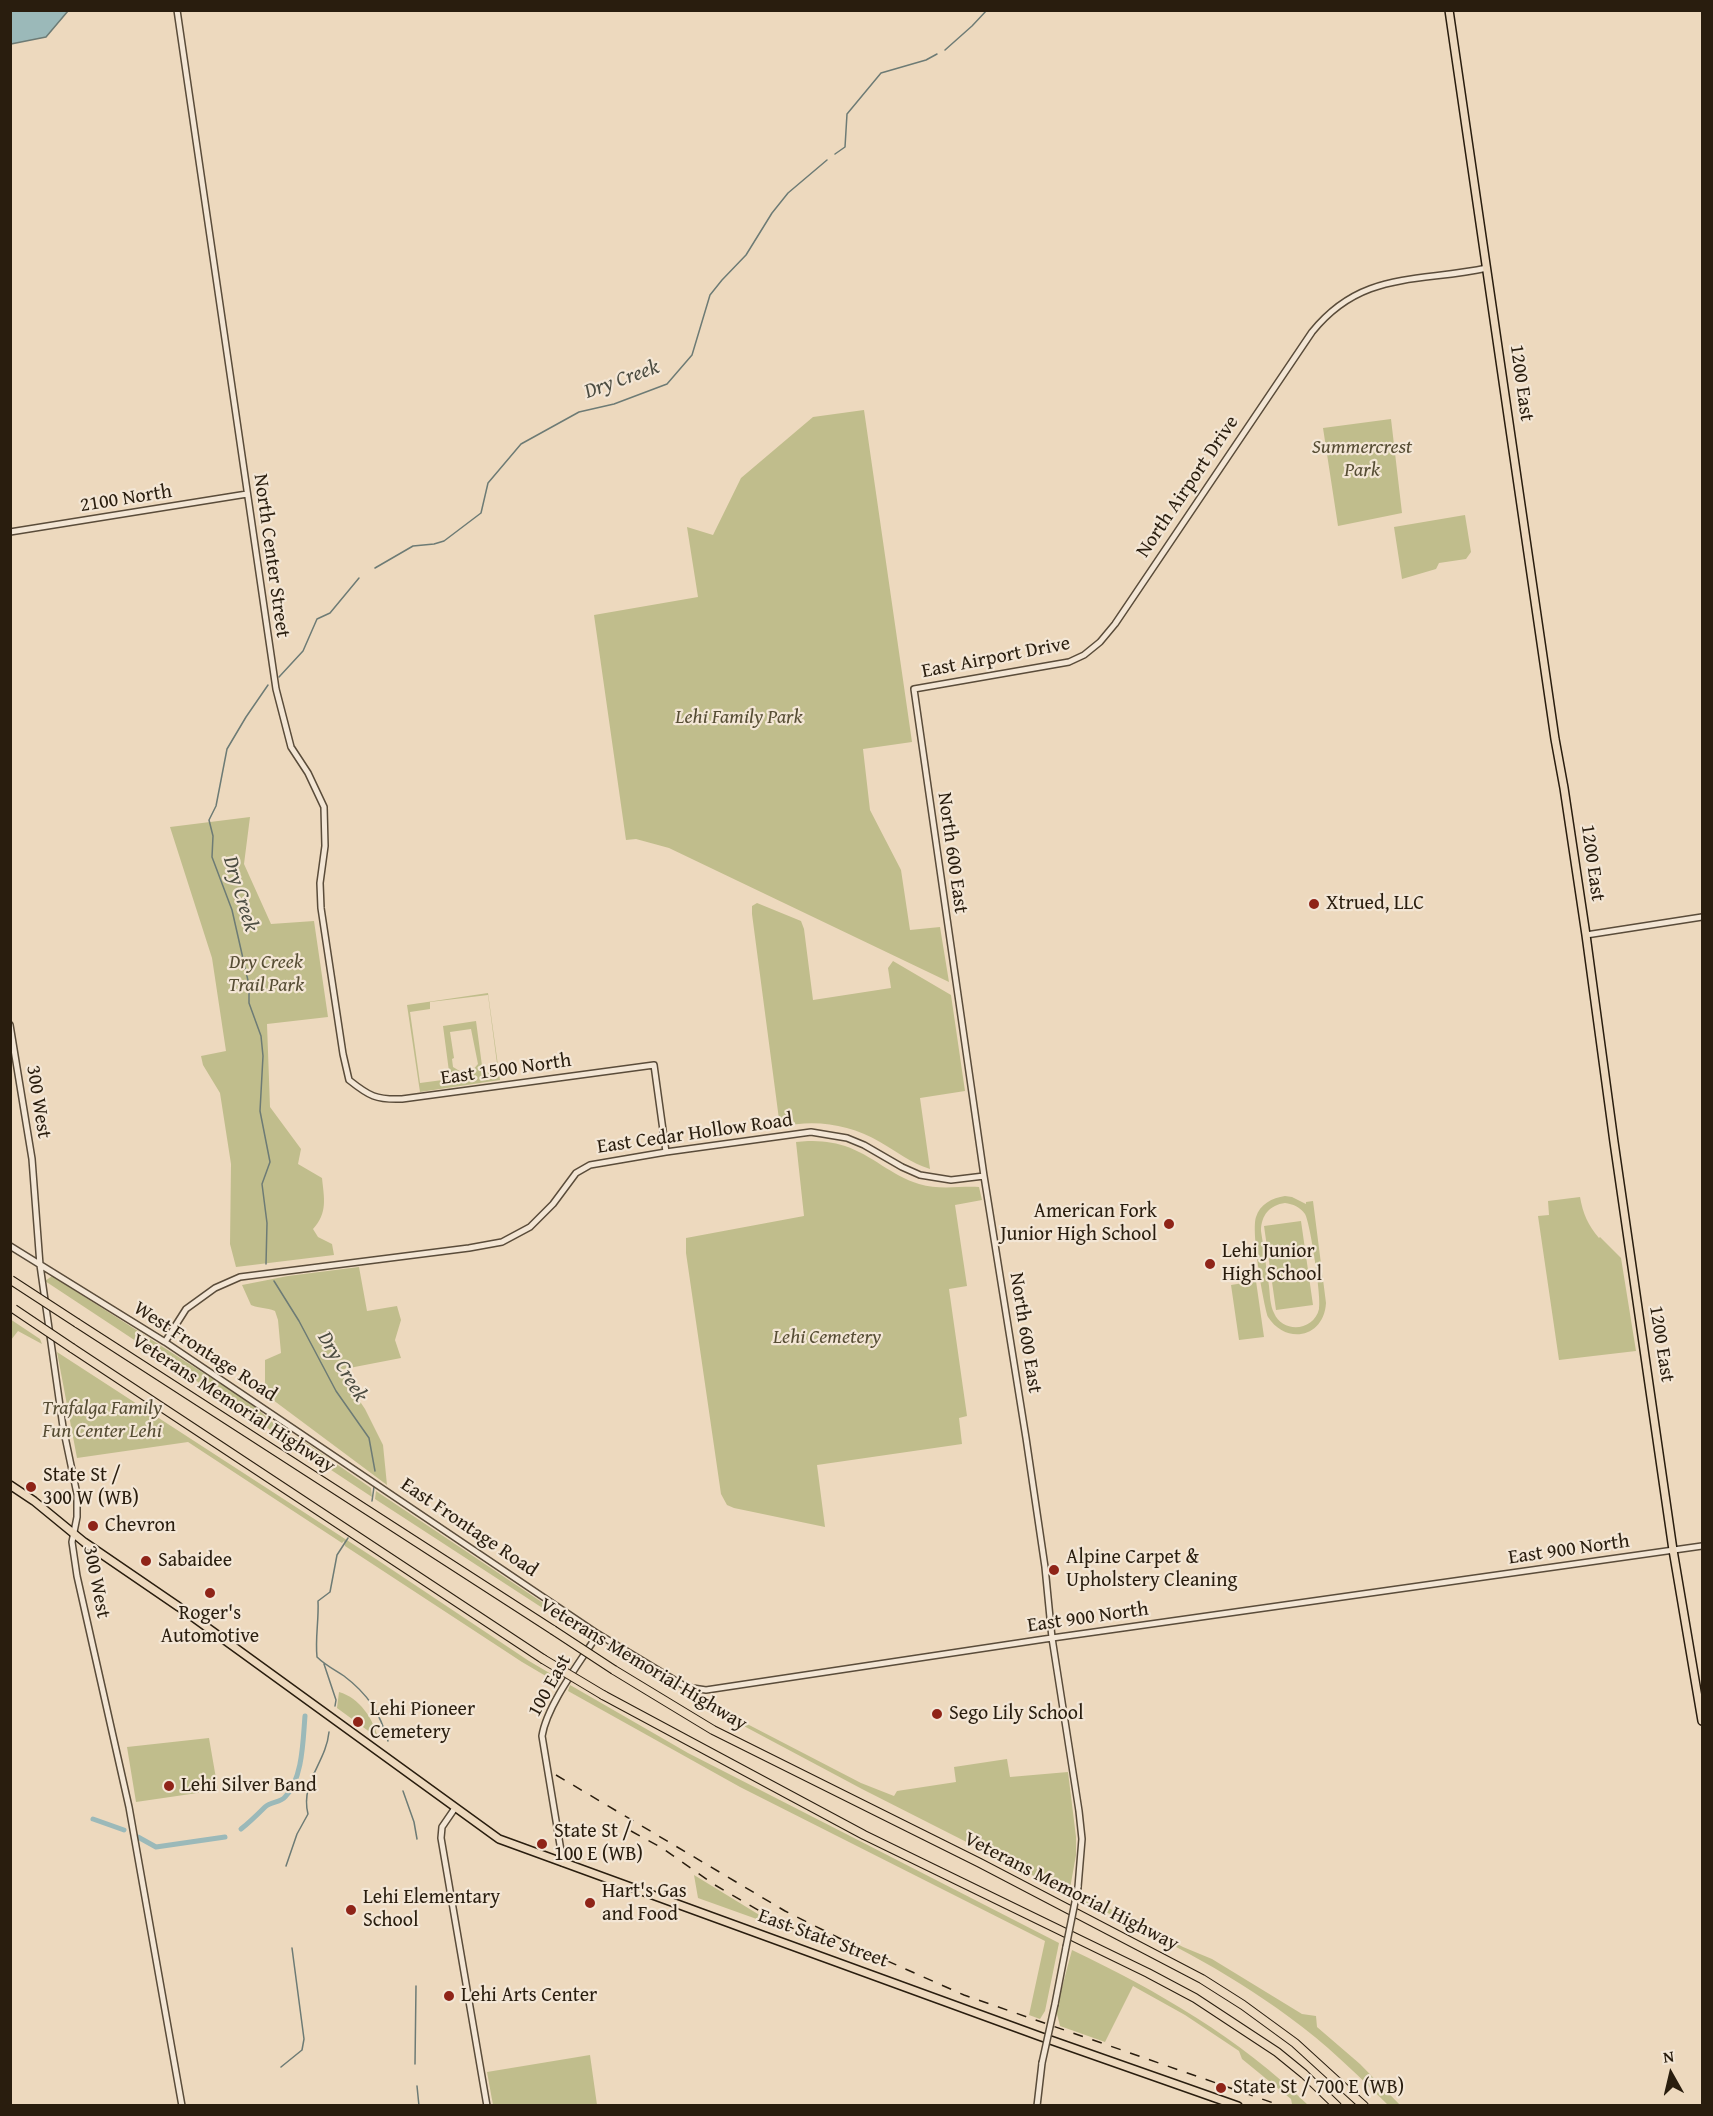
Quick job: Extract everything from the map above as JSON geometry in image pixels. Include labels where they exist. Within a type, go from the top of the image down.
[{"type":"highway","name":"Veterans Memorial Highway","points":[[11,1280],[614,1670],[713,1730],[980,1863],[1202,1978],[1257,2014],[1295,2043],[1364,2106]]},
{"type":"highway","name":"Veterans Memorial Highway","points":[[12,1308],[543,1659],[603,1695],[864,1835],[1195,1998],[1277,2052],[1304,2074],[1336,2106]]},
{"type":"main road","name":"1200 East","points":[[1449,10],[1586,935],[1673,1550],[1702,1721]]},
{"type":"main road","name":"East State Street","points":[[10,1485],[34,1501],[74,1534],[179,1607],[499,1839],[1235,2105]]},
{"type":"street","name":"North Center Street","points":[[177,10],[270,653],[291,747],[308,773],[324,807],[325,846],[320,884],[321,908],[343,1054],[349,1080],[363,1091]]},
{"type":"street","name":"North Airport Drive","points":[[1084,655],[1100,642],[1114,624],[1312,332],[1329,313],[1347,299],[1378,285],[1487,268]]},
{"type":"street","name":"2100 North","points":[[10,532],[247,494]]},
{"type":"street","name":"East Airport Drive","points":[[914,689],[1031,670],[1069,662],[1084,655]]},
{"type":"street","name":"North 600 East","points":[[914,689],[984,1176],[1030,1461],[1045,1567],[1052,1638],[1082,1839],[1078,1887],[1042,2063],[1037,2106]]},
{"type":"street","points":[[1586,935],[1702,917]]},
{"type":"street","name":"300 West","points":[[10,1025],[32,1159],[40,1265],[63,1427],[77,1494],[77,1517],[72,1542],[77,1576],[129,1807],[182,2106]]},
{"type":"street","name":"East 1500 North","points":[[363,1091],[382,1100],[402,1099],[654,1065],[666,1152]]},
{"type":"street","name":"East Cedar Hollow Road","points":[[165,1342],[186,1309],[209,1291],[233,1279],[252,1274],[502,1242],[530,1227],[553,1204],[576,1173],[590,1165],[811,1132],[847,1138],[920,1175],[951,1180],[984,1176]]},
{"type":"street","name":"West Frontage Road","points":[[10,1246],[165,1342],[353,1468]]},
{"type":"street","name":"East Frontage Road","points":[[353,1468],[598,1634]]},
{"type":"street","name":"East 900 North","points":[[598,1634],[686,1687],[706,1690],[1052,1638],[1702,1546]]},
{"type":"street","name":"100 East","points":[[563,1863],[542,1736],[551,1710],[598,1634]]},
{"type":"street","points":[[455,1808],[442,1827],[441,1838],[487,2106]]},
{"type":"green space","name":"Lehi Family Park","points":[[864,410],[912,742],[863,749],[870,810],[901,870],[910,930],[940,927],[949,982],[669,848],[636,839],[626,840],[594,615],[698,597],[687,527],[713,535],[741,478],[813,417]]},
{"type":"green space","name":"Summercrest Park","points":[[1391,419],[1402,513],[1338,526],[1323,428]]},
{"type":"green space","points":[[1465,515],[1471,552],[1466,559],[1439,563],[1436,569],[1402,579],[1394,527]]},
{"type":"green space","name":"Dry Creek Trail Park","points":[[250,817],[244,864],[271,924],[314,921],[328,1017],[267,1024],[270,1107],[301,1149],[298,1164],[322,1178],[323,1211],[313,1229],[318,1237],[332,1244],[334,1255],[236,1267],[230,1244],[231,1164],[220,1093],[203,1065],[201,1056],[226,1051],[212,958],[170,827]]},
{"type":"green space","points":[[757,903],[801,921],[813,1000],[891,988],[888,968],[893,961],[951,995],[965,1091],[920,1098],[930,1169],[868,1136],[844,1127],[806,1123],[780,1127],[752,914],[752,906]]},
{"type":"green space","points":[[488,993],[500,1080],[420,1092],[407,1005]],"holes":[[[488,995],[498,1071],[483,1073],[476,1021],[443,1026],[450,1079],[420,1083],[410,1012],[430,1009],[430,1002]],[[471,1029],[478,1064],[471,1072],[463,1073],[453,1067],[450,1032]]]},
{"type":"green space","name":"Lehi Cemetery","points":[[808,1141],[845,1146],[900,1176],[926,1186],[979,1187],[982,1200],[955,1205],[967,1286],[949,1289],[967,1416],[959,1418],[962,1444],[817,1465],[825,1527],[734,1508],[727,1505],[721,1494],[686,1253],[686,1238],[804,1216],[796,1142]]},
{"type":"green space","points":[[1280,1197],[1292,1197],[1306,1204],[1306,1202],[1313,1201],[1326,1303],[1324,1315],[1319,1324],[1303,1334],[1284,1332],[1268,1317],[1261,1282],[1256,1251],[1256,1217],[1264,1205]],"holes":[[[1285,1203],[1296,1206],[1305,1214],[1319,1291],[1319,1309],[1316,1316],[1311,1322],[1298,1327],[1291,1327],[1278,1320],[1273,1310],[1261,1231],[1267,1212]]]},
{"type":"green space","points":[[1580,1197],[1584,1214],[1592,1228],[1599,1238],[1621,1258],[1636,1351],[1559,1360],[1538,1216],[1549,1215],[1548,1201]]},
{"type":"green space","points":[[1301,1221],[1313,1305],[1276,1310],[1264,1226]]},
{"type":"green space","points":[[359,1267],[367,1311],[397,1306],[401,1320],[395,1340],[401,1358],[339,1370],[365,1409],[383,1445],[387,1485],[265,1394],[265,1360],[281,1353],[278,1320],[275,1311],[251,1305],[242,1285],[288,1276]]},
{"type":"green space","points":[[52,1276],[252,1404],[281,1430],[302,1440],[371,1488],[372,1497],[45,1281]]},
{"type":"green space","points":[[1256,1281],[1264,1337],[1239,1340],[1231,1285]]},
{"type":"green space","points":[[10,1319],[40,1339],[42,1344],[18,1331],[11,1340]]},
{"type":"green space","name":"Trafalga Family Fun Center Lehi","points":[[57,1352],[558,1678],[556,1682],[345,1546],[344,1541],[342,1543],[188,1442],[77,1458]]},
{"type":"green space","points":[[376,1491],[582,1629],[584,1635],[375,1499]]},
{"type":"green space","points":[[570,1685],[688,1753],[1059,1943],[1045,2011],[1040,2019],[1029,2015],[1045,1941],[740,1787],[568,1691]]},
{"type":"green space","points":[[339,1692],[359,1704],[373,1724],[378,1738],[337,1708]]},
{"type":"green space","points":[[697,1698],[861,1783],[894,1796],[897,1791],[956,1782],[954,1767],[1007,1759],[1010,1777],[1068,1772],[1076,1837],[1076,1855],[1069,1894],[862,1789],[695,1700]]},
{"type":"green space","points":[[209,1738],[218,1790],[136,1802],[127,1747]]},
{"type":"green space","points":[[694,1875],[766,1919],[765,1922],[698,1898]]},
{"type":"green space","points":[[1082,1901],[1099,1903],[1183,1947],[1212,1959],[1302,2014],[1316,2016],[1317,2027],[1360,2064],[1400,2105],[1388,2105],[1315,2037],[1265,2000],[1215,1968],[1136,1926]]},
{"type":"green space","points":[[1072,1950],[1166,1999],[1226,2037],[1282,2081],[1308,2105],[1292,2104],[1291,2099],[1242,2059],[1239,2051],[1185,2015],[1133,1986],[1105,2042],[1060,2026],[1056,2010]]},
{"type":"green space","points":[[590,2055],[597,2105],[493,2105],[487,2072]]},
{"type":"water","points":[[10,11],[68,11],[46,37],[11,44]]},
{"type":"waterway","name":"Dry Creek","points":[[945,50],[987,10]]},
{"type":"waterway","name":"Dry Creek","points":[[835,154],[845,147],[847,114],[881,73],[926,60],[937,54]]},
{"type":"waterway","name":"Dry Creek","points":[[375,568],[413,546],[444,541],[481,513],[488,483],[521,444],[579,412],[614,404],[667,384],[692,355],[710,295],[746,255],[772,213],[788,193],[827,160]]},
{"type":"waterway","name":"Dry Creek","points":[[279,677],[303,651],[317,619],[330,613],[359,578]]},
{"type":"waterway","name":"Dry Creek","points":[[266,1264],[267,1223],[262,1184],[270,1162],[260,1111],[263,1056],[261,1036],[249,1003],[249,985],[232,910],[212,857],[213,836],[209,820],[216,806],[227,749],[268,685]]},
{"type":"waterway","name":"Dry Creek","points":[[274,1281],[299,1321],[336,1391],[369,1438],[375,1471]]},
{"type":"waterway","name":"Dry Creek","points":[[372,1501],[374,1487]]},
{"type":"waterway","name":"Dry Creek","points":[[348,1538],[337,1555],[330,1592],[318,1601],[317,1657],[344,1676],[366,1697],[377,1713],[388,1741]]},
{"type":"waterway","points":[[324,1664],[336,1700],[335,1706]]},
{"type":"waterway","points":[[241,1829],[267,1805],[283,1799],[291,1789],[299,1770],[305,1716]]},
{"type":"waterway","points":[[286,1866],[297,1834],[308,1814],[307,1792],[327,1743],[329,1732]]},
{"type":"waterway","name":"Dry Creek","points":[[403,1791],[414,1822],[417,1839]]},
{"type":"waterway","points":[[93,1819],[124,1830]]},
{"type":"waterway","points":[[138,1837],[156,1847],[225,1837]]},
{"type":"waterway","points":[[281,2067],[302,2050],[304,2039],[292,1948]]},
{"type":"waterway","name":"Dry Creek","points":[[415,2064],[416,1986]]},
{"type":"waterway","name":"Dry Creek","points":[[417,2086],[419,2106]]},
{"type":"railway","points":[[556,1775],[785,1911],[865,1951],[964,1995],[1282,2106]]},
{"type":"railway","points":[[631,1831],[662,1848],[715,1885],[782,1924],[837,1946]]},
{"type":"place","name":"Xtrued, LLC","points":[[1314,904]]},
{"type":"place","name":"American Fork Junior High School","points":[[1169,1224]]},
{"type":"place","name":"Lehi Junior High School","points":[[1210,1264]]},
{"type":"place","name":"State St / 300 W (WB)","points":[[31,1487]]},
{"type":"place","name":"Chevron","points":[[93,1526]]},
{"type":"place","name":"Sabaidee","points":[[146,1561]]},
{"type":"place","name":"Alpine Carpet & Upholstery Cleaning","points":[[1054,1570]]},
{"type":"place","name":"Roger's Automotive","points":[[210,1593]]},
{"type":"place","name":"Sego Lily School","points":[[937,1714]]},
{"type":"place","name":"Lehi Pioneer Cemetery","points":[[358,1722]]},
{"type":"place","name":"Lehi Silver Band","points":[[169,1786]]},
{"type":"place","name":"State St / 100 E (WB)","points":[[542,1844]]},
{"type":"place","name":"Hart's Gas and Food","points":[[590,1903]]},
{"type":"place","name":"Lehi Elementary School","points":[[351,1910]]},
{"type":"place","name":"Lehi Arts Center","points":[[449,1996]]},
{"type":"place","name":"State St / 700 E (WB)","points":[[1221,2088]]}]
